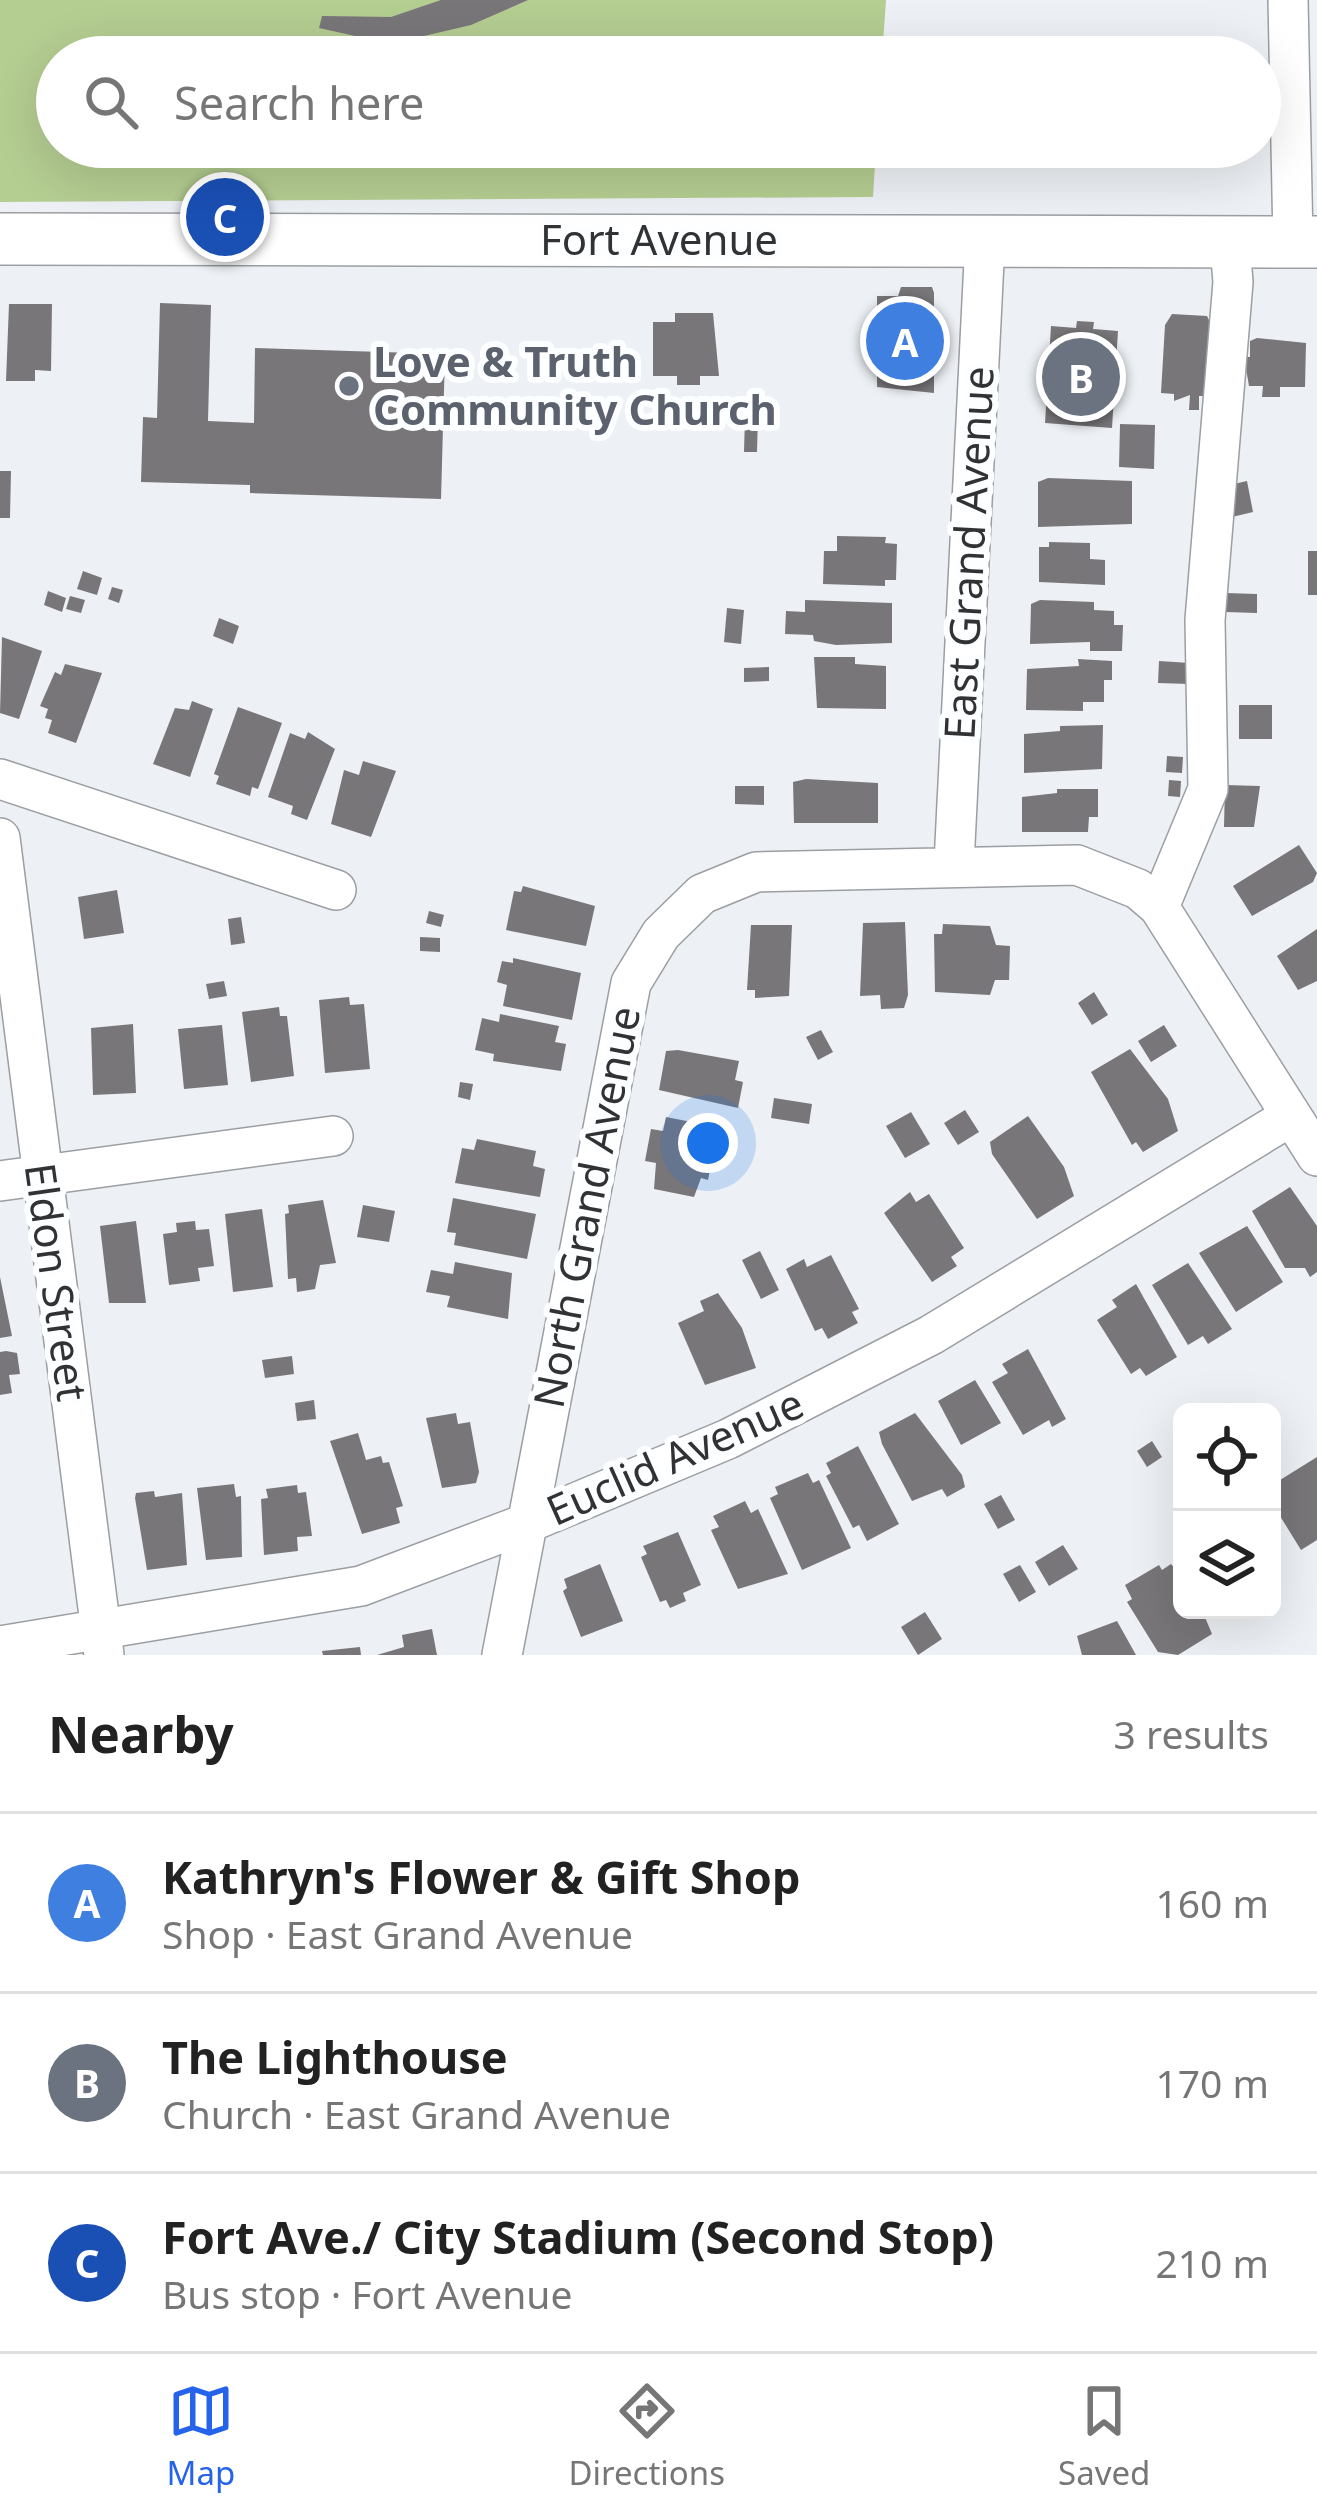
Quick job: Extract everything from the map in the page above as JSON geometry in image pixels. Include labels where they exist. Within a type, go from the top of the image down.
[{"type":"main road","name":"Fort Avenue","points":[[0,239],[1305,242]]},
{"type":"street","points":[[1288,0],[1305,242]]},
{"type":"street","name":"East Grand Avenue","points":[[954,865],[985,242]]},
{"type":"street","points":[[1230,244],[1233,283],[1205,620],[1208,789],[1159,907],[1317,1156]]},
{"type":"street","points":[[0,779],[336,890]]},
{"type":"street","name":"Eldon Street","points":[[0,838],[103,1643]]},
{"type":"street","name":"North Grand Avenue","points":[[502,1655],[631,983],[661,934],[702,895],[756,872],[1077,865],[1138,889],[1159,907]]},
{"type":"street","name":"Euclid Avenue","points":[[0,1646],[103,1643],[362,1586],[525,1524],[728,1439],[931,1335],[1291,1116]]},
{"type":"street","points":[[0,1181],[332,1136]]},
{"type":"green space","points":[[0,0],[886,0],[883,36],[36,36],[36,168],[875,168],[873,197],[0,202]]},
{"type":"building","points":[[441,0],[528,0],[471,25],[424,36],[355,36],[319,28],[322,16],[391,17]]},
{"type":"building","points":[[901,287],[932,287],[934,293],[934,393],[877,387],[877,296],[898,296]]},
{"type":"building","name":"Love & Truth Community Church","points":[[160,303],[211,305],[208,421],[254,423],[255,348],[445,354],[441,499],[250,493],[250,485],[141,482],[143,417],[157,418]]},
{"type":"building","points":[[9,304],[52,304],[51,371],[35,370],[35,381],[6,381]]},
{"type":"building","points":[[675,313],[713,313],[719,376],[700,376],[700,385],[677,385],[677,376],[653,376],[653,322],[675,322]]},
{"type":"building","points":[[1172,314],[1207,316],[1213,328],[1206,396],[1199,396],[1199,410],[1189,410],[1190,395],[1174,401],[1174,394],[1161,393],[1165,325]]},
{"type":"building","points":[[1077,321],[1094,322],[1093,329],[1118,331],[1112,428],[1045,423],[1051,326],[1076,328]]},
{"type":"building","points":[[1250,341],[1306,343],[1305,387],[1280,387],[1280,397],[1262,397],[1263,386],[1249,386],[1244,357],[1250,357]]},
{"type":"building","points":[[745,415],[758,415],[757,452],[744,452]]},
{"type":"building","points":[[1120,424],[1155,425],[1154,469],[1119,467]]},
{"type":"building","points":[[0,471],[11,471],[10,518],[0,518]]},
{"type":"building","points":[[1048,478],[1132,481],[1132,524],[1038,527],[1038,482]]},
{"type":"building","points":[[1247,481],[1253,512],[1232,517],[1225,486]]},
{"type":"building","points":[[837,536],[886,537],[885,543],[897,544],[896,580],[885,580],[885,586],[823,584],[824,551],[837,551]]},
{"type":"building","points":[[1049,542],[1090,543],[1090,559],[1105,560],[1105,585],[1039,582],[1039,547],[1049,547]]},
{"type":"building","points":[[1308,551],[1317,551],[1317,595],[1308,595]]},
{"type":"building","points":[[83,571],[102,578],[97,595],[77,589]]},
{"type":"building","points":[[112,587],[123,590],[119,603],[108,599]]},
{"type":"building","points":[[48,591],[66,598],[62,612],[44,605]]},
{"type":"building","points":[[1226,593],[1257,594],[1257,613],[1226,612]]},
{"type":"building","points":[[70,596],[85,600],[81,613],[66,609]]},
{"type":"building","points":[[805,600],[892,603],[892,643],[836,645],[814,641],[813,635],[785,634],[786,611],[805,612]]},
{"type":"building","points":[[1040,600],[1094,602],[1094,610],[1114,611],[1114,625],[1123,625],[1122,651],[1090,651],[1090,642],[1030,644],[1031,604]]},
{"type":"building","points":[[727,608],[744,610],[741,644],[724,642]]},
{"type":"building","points":[[219,618],[239,626],[233,644],[213,636]]},
{"type":"building","points":[[2,637],[42,651],[19,719],[0,713]]},
{"type":"building","points":[[814,657],[855,657],[855,664],[886,666],[886,709],[817,708]]},
{"type":"building","points":[[1078,659],[1112,661],[1112,680],[1104,680],[1104,702],[1083,702],[1083,711],[1026,710],[1027,669],[1079,666]]},
{"type":"building","points":[[1159,661],[1190,663],[1189,684],[1158,683]]},
{"type":"building","points":[[65,664],[102,673],[76,743],[48,733],[52,720],[45,718],[48,709],[40,706],[55,672],[61,675]]},
{"type":"building","points":[[769,667],[769,681],[744,682],[744,668]]},
{"type":"building","points":[[192,701],[213,709],[190,777],[153,764],[175,708],[189,710]]},
{"type":"building","points":[[1239,705],[1272,705],[1272,739],[1239,739]]},
{"type":"building","points":[[238,707],[282,723],[258,789],[252,787],[250,796],[216,784],[219,776],[214,774]]},
{"type":"building","points":[[1103,725],[1102,769],[1024,773],[1024,734],[1060,731],[1060,726]]},
{"type":"building","points":[[308,732],[335,749],[307,820],[291,814],[293,806],[268,797],[290,733],[305,739]]},
{"type":"building","points":[[1167,756],[1183,757],[1182,773],[1166,772]]},
{"type":"building","points":[[363,761],[396,771],[371,837],[331,824],[344,770],[359,775]]},
{"type":"building","points":[[1169,780],[1181,781],[1180,797],[1168,796]]},
{"type":"building","points":[[793,782],[878,783],[878,823],[794,823]]},
{"type":"building","points":[[1225,785],[1260,786],[1254,827],[1224,827]]},
{"type":"building","points":[[735,786],[764,786],[764,805],[735,804]]},
{"type":"building","points":[[1057,789],[1098,789],[1098,817],[1089,817],[1088,832],[1022,832],[1022,797],[1057,793]]},
{"type":"building","points":[[1299,845],[1317,873],[1313,882],[1252,916],[1233,886]]},
{"type":"building","points":[[523,886],[595,906],[586,946],[506,930],[514,891],[521,892]]},
{"type":"building","points":[[117,890],[124,933],[84,939],[78,897]]},
{"type":"building","points":[[429,911],[444,915],[441,927],[426,923]]},
{"type":"building","points":[[241,917],[245,943],[231,945],[228,919]]},
{"type":"building","points":[[905,922],[908,995],[904,1008],[881,1009],[880,995],[860,996],[863,923]]},
{"type":"building","points":[[943,924],[990,926],[996,945],[1010,946],[1009,980],[995,980],[990,995],[935,992],[934,934],[942,934]]},
{"type":"building","points":[[751,925],[792,925],[789,996],[755,998],[755,990],[747,990]]},
{"type":"building","points":[[1317,929],[1317,981],[1298,990],[1277,956]]},
{"type":"building","points":[[420,937],[440,938],[440,952],[420,951]]},
{"type":"building","points":[[513,958],[581,973],[572,1020],[503,1006],[507,985],[497,982],[502,961],[513,963]]},
{"type":"building","points":[[224,981],[227,996],[209,999],[206,984]]},
{"type":"building","points":[[1094,992],[1108,1015],[1092,1025],[1078,1003]]},
{"type":"building","points":[[349,997],[350,1005],[364,1004],[370,1069],[325,1073],[319,1000]]},
{"type":"building","points":[[279,1007],[280,1016],[287,1016],[294,1076],[251,1082],[242,1012]]},
{"type":"building","points":[[500,1014],[559,1026],[555,1042],[566,1044],[561,1071],[493,1061],[494,1054],[475,1050],[482,1018],[499,1022]]},
{"type":"building","points":[[133,1024],[136,1093],[93,1095],[91,1028]]},
{"type":"building","points":[[222,1025],[228,1085],[184,1089],[178,1029]]},
{"type":"building","points":[[1164,1025],[1177,1046],[1151,1062],[1138,1041]]},
{"type":"building","points":[[821,1030],[833,1052],[818,1060],[806,1037]]},
{"type":"building","points":[[1130,1049],[1168,1099],[1178,1131],[1143,1152],[1136,1142],[1132,1145],[1091,1072]]},
{"type":"building","points":[[666,1051],[739,1061],[735,1080],[743,1082],[738,1108],[659,1090]]},
{"type":"building","points":[[460,1082],[473,1084],[470,1100],[458,1097]]},
{"type":"building","points":[[774,1098],[812,1104],[809,1124],[771,1118]]},
{"type":"building","points":[[965,1110],[979,1132],[958,1145],[944,1123]]},
{"type":"building","points":[[911,1112],[930,1144],[905,1158],[886,1126]]},
{"type":"building","points":[[1028,1116],[1064,1167],[1074,1196],[1037,1219],[992,1154],[990,1142]]},
{"type":"building","points":[[666,1117],[712,1126],[708,1143],[715,1145],[708,1180],[701,1178],[694,1197],[654,1189],[656,1163],[645,1161],[651,1129],[663,1131]]},
{"type":"building","points":[[477,1139],[536,1151],[533,1166],[545,1169],[540,1197],[455,1183],[462,1148],[474,1150]]},
{"type":"building","points":[[1290,1187],[1317,1226],[1317,1272],[1310,1277],[1305,1268],[1285,1268],[1252,1211]]},
{"type":"building","points":[[910,1192],[916,1202],[929,1194],[964,1248],[951,1257],[957,1266],[932,1282],[884,1213]]},
{"type":"building","points":[[453,1198],[536,1214],[527,1259],[454,1245],[456,1233],[447,1232]]},
{"type":"building","points":[[323,1200],[336,1263],[320,1265],[315,1289],[297,1292],[296,1278],[288,1279],[285,1214],[288,1205]]},
{"type":"building","points":[[363,1205],[395,1211],[389,1242],[357,1237]]},
{"type":"building","points":[[262,1209],[273,1287],[233,1292],[225,1214]]},
{"type":"building","points":[[136,1221],[146,1303],[109,1303],[100,1226]]},
{"type":"building","points":[[195,1221],[196,1230],[209,1229],[214,1266],[198,1268],[200,1281],[169,1285],[163,1234],[177,1232],[176,1223]]},
{"type":"building","points":[[1247,1226],[1283,1282],[1236,1312],[1199,1253]]},
{"type":"building","points":[[760,1251],[779,1290],[761,1299],[742,1260]]},
{"type":"building","points":[[831,1255],[859,1309],[852,1312],[858,1323],[828,1339],[822,1328],[815,1331],[786,1269],[804,1259],[807,1267]]},
{"type":"building","points":[[455,1262],[512,1273],[508,1319],[447,1307],[450,1296],[426,1292],[431,1270],[453,1274]]},
{"type":"building","points":[[1188,1263],[1232,1329],[1208,1344],[1203,1336],[1188,1345],[1152,1285]]},
{"type":"building","points":[[0,1277],[12,1336],[0,1338]]},
{"type":"building","points":[[1136,1284],[1177,1357],[1146,1376],[1140,1368],[1131,1374],[1097,1320],[1117,1307],[1112,1300]]},
{"type":"building","points":[[718,1293],[742,1328],[756,1368],[705,1385],[678,1323],[704,1311],[700,1301]]},
{"type":"building","points":[[1028,1349],[1066,1419],[1052,1427],[1049,1420],[1023,1435],[992,1382],[1008,1373],[1002,1364]]},
{"type":"building","points":[[0,1352],[17,1353],[20,1374],[9,1375],[12,1393],[0,1395]]},
{"type":"building","points":[[292,1356],[294,1374],[265,1378],[262,1360]]},
{"type":"building","points":[[975,1380],[1001,1423],[961,1445],[938,1401]]},
{"type":"building","points":[[314,1400],[316,1419],[297,1421],[295,1403]]},
{"type":"building","points":[[456,1413],[458,1424],[470,1422],[479,1472],[476,1483],[442,1488],[426,1418]]},
{"type":"building","points":[[915,1413],[962,1475],[965,1487],[947,1497],[942,1489],[912,1501],[882,1444],[879,1432]]},
{"type":"building","points":[[358,1433],[366,1460],[381,1456],[383,1463],[389,1462],[403,1506],[396,1508],[400,1523],[362,1534],[330,1441]]},
{"type":"building","points":[[1152,1441],[1162,1457],[1147,1467],[1137,1451]]},
{"type":"building","points":[[858,1446],[899,1524],[867,1541],[859,1525],[853,1528],[826,1476],[831,1473],[826,1463]]},
{"type":"building","points":[[1317,1457],[1317,1540],[1301,1550],[1281,1518],[1281,1479]]},
{"type":"building","points":[[808,1473],[813,1483],[819,1480],[851,1548],[802,1570],[770,1498],[778,1494],[775,1487]]},
{"type":"building","points":[[234,1484],[236,1497],[241,1496],[242,1557],[206,1560],[197,1488]]},
{"type":"building","points":[[297,1485],[298,1493],[306,1492],[312,1536],[297,1537],[298,1551],[264,1555],[261,1499],[268,1498],[266,1489]]},
{"type":"building","points":[[154,1491],[155,1497],[182,1493],[187,1565],[147,1570],[135,1498],[136,1493]]},
{"type":"building","points":[[1001,1495],[1015,1520],[998,1529],[984,1504]]},
{"type":"building","points":[[745,1501],[751,1513],[758,1509],[788,1574],[738,1589],[711,1530],[719,1527],[713,1516]]},
{"type":"building","points":[[678,1532],[701,1585],[683,1593],[686,1601],[670,1608],[666,1600],[660,1602],[641,1557],[647,1554],[643,1546]]},
{"type":"building","points":[[1063,1545],[1078,1569],[1049,1586],[1035,1562]]},
{"type":"building","points":[[600,1564],[623,1621],[581,1637],[563,1591],[567,1588],[564,1579]]},
{"type":"building","points":[[1020,1565],[1036,1592],[1019,1602],[1003,1574]]},
{"type":"building","points":[[1159,1565],[1162,1570],[1173,1566],[1173,1619],[1206,1619],[1212,1634],[1178,1655],[1158,1652],[1127,1602],[1132,1599],[1125,1585]]},
{"type":"building","points":[[925,1612],[942,1639],[918,1655],[901,1627]]},
{"type":"building","points":[[1117,1621],[1136,1655],[1082,1655],[1077,1636]]},
{"type":"building","points":[[432,1629],[437,1655],[377,1655],[404,1647],[402,1635]]},
{"type":"building","points":[[360,1647],[361,1655],[323,1655],[322,1651]]},
{"type":"place","name":"Fort Ave./ City Stadium (Second Stop)","points":[[225,217]]},
{"type":"place","name":"Kathryn's Flower & Gift Shop","points":[[905,341]]},
{"type":"place","name":"The Lighthouse","points":[[1081,377]]},
{"type":"place","name":"Love & Truth Community Church","points":[[349,386]]}]
